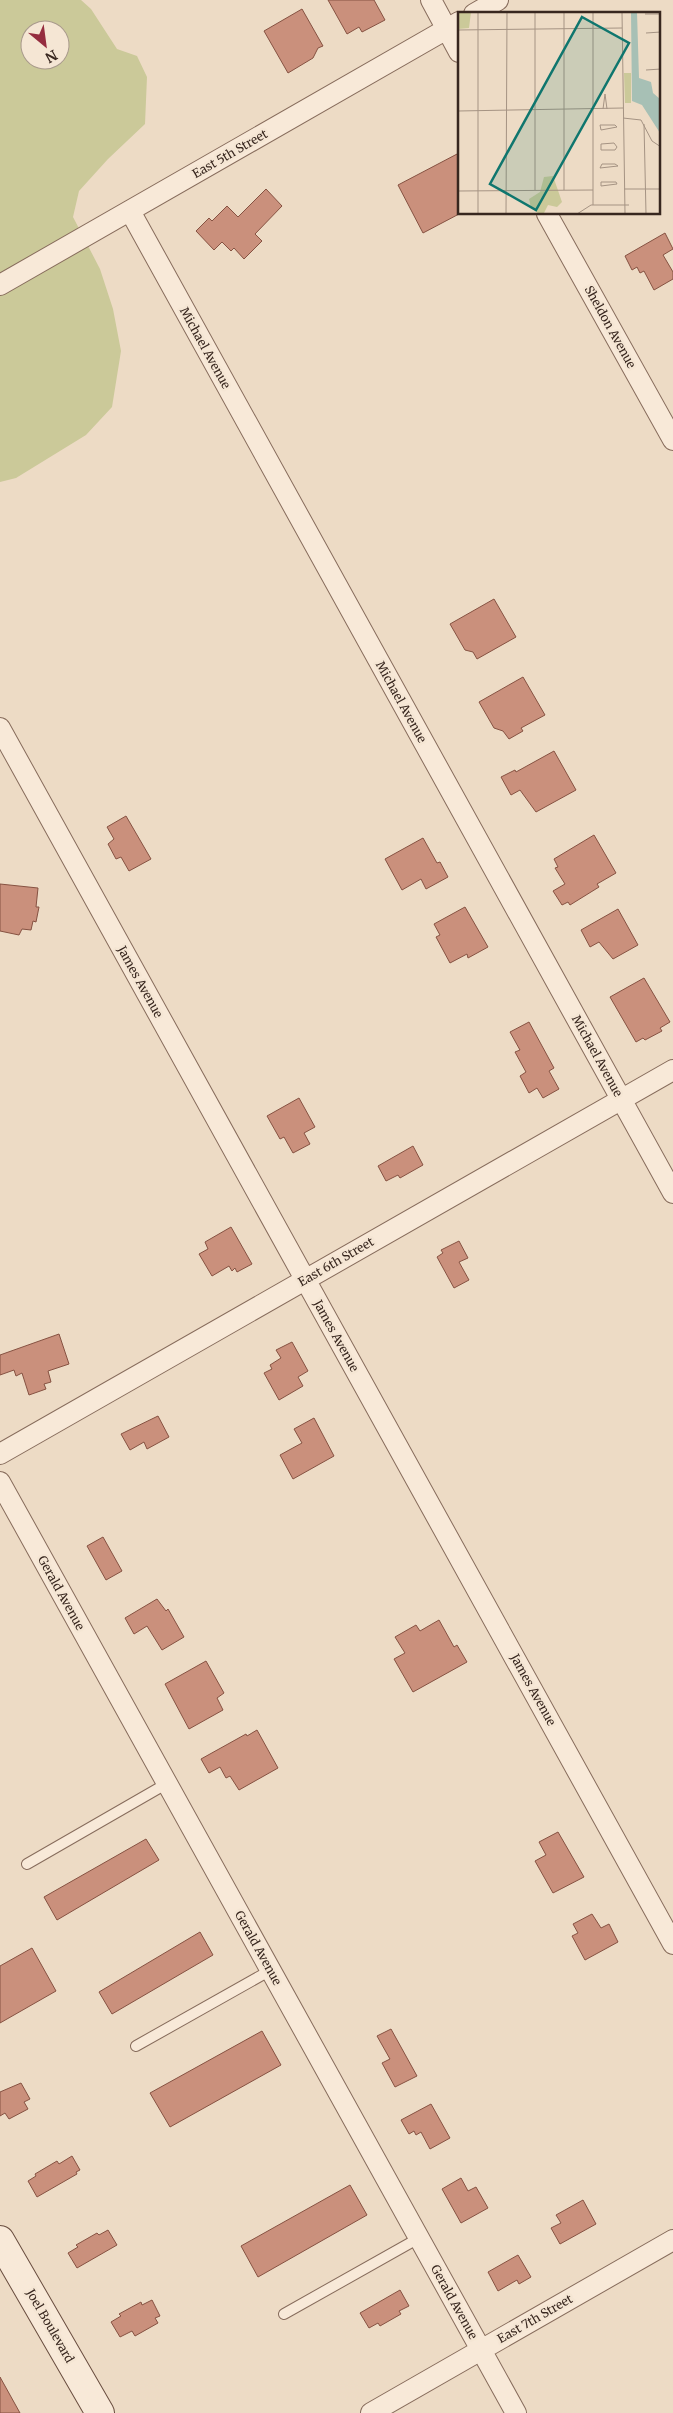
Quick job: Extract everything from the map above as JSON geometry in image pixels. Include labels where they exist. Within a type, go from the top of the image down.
[{"type":"main road","name":"Joel Boulevard","points":[[0,2240],[100,2413]]},
{"type":"street","points":[[431,0],[453,26],[458,48]]},
{"type":"street","points":[[477,12],[498,0]]},
{"type":"street","name":"East 5th Street","points":[[0,285],[453,26]]},
{"type":"street","name":"Michael Avenue","points":[[130,211],[673,1194]]},
{"type":"street","name":"Sheldon Avenue","points":[[548,215],[673,440]]},
{"type":"street","name":"James Avenue","points":[[0,728],[673,1944]]},
{"type":"street","name":"East 6th Street","points":[[0,1454],[673,1070]]},
{"type":"street","name":"Gerald Avenue","points":[[0,1482],[516,2413]]},
{"type":"street","name":"East 7th Street","points":[[371,2413],[673,2240]]},
{"type":"lane","points":[[27,1864],[166,1784]]},
{"type":"lane","points":[[136,2046],[271,1970]]},
{"type":"lane","points":[[284,2314],[419,2238]]},
{"type":"shaded area","points":[[0,0],[81,0],[91,9],[117,49],[137,56],[147,77],[145,124],[108,159],[79,191],[73,217],[100,269],[113,309],[121,351],[112,407],[86,435],[16,478],[0,482]]},
{"type":"building","points":[[328,0],[374,0],[385,20],[362,32],[359,27],[347,34]]},
{"type":"building","points":[[302,9],[323,46],[318,48],[313,58],[288,73],[264,31]]},
{"type":"building","points":[[458,154],[458,215],[423,233],[398,185]]},
{"type":"building","points":[[266,189],[282,206],[255,234],[262,241],[244,259],[234,248],[231,251],[222,242],[214,250],[196,231],[209,218],[212,221],[227,206],[238,217]]},
{"type":"building","points":[[665,233],[673,249],[663,255],[673,272],[673,279],[654,290],[644,271],[640,273],[637,267],[632,270],[625,256]]},
{"type":"building","points":[[494,599],[516,637],[477,659],[473,652],[465,650],[450,624]]},
{"type":"building","points":[[523,677],[545,715],[521,728],[523,731],[509,739],[503,731],[494,728],[479,702]]},
{"type":"building","points":[[554,751],[576,790],[536,812],[520,790],[511,795],[501,777],[515,770],[516,772]]},
{"type":"building","points":[[126,816],[151,859],[129,871],[121,857],[116,859],[108,844],[114,839],[107,827]]},
{"type":"building","points":[[594,835],[616,873],[597,884],[599,887],[570,905],[568,902],[562,905],[553,891],[565,884],[555,868],[558,867],[554,859]]},
{"type":"building","points":[[423,838],[437,863],[440,862],[448,877],[426,889],[421,879],[402,890],[385,859]]},
{"type":"building","points":[[0,884],[38,888],[36,907],[39,907],[36,922],[33,921],[31,930],[22,929],[19,935],[0,931]]},
{"type":"building","points":[[465,907],[488,947],[468,958],[467,954],[450,963],[436,937],[440,935],[434,924]]},
{"type":"building","points":[[618,909],[638,945],[613,959],[599,942],[590,947],[581,930]]},
{"type":"building","points":[[644,978],[670,1022],[660,1028],[662,1031],[645,1040],[643,1038],[636,1042],[610,997]]},
{"type":"building","points":[[529,1022],[554,1068],[549,1071],[559,1089],[543,1098],[537,1088],[529,1093],[520,1076],[526,1072],[515,1052],[520,1050],[510,1032]]},
{"type":"building","points":[[299,1098],[315,1127],[304,1133],[310,1144],[293,1153],[284,1137],[280,1139],[267,1116]]},
{"type":"building","points":[[413,1146],[423,1165],[400,1178],[398,1175],[386,1181],[378,1166]]},
{"type":"building","points":[[231,1227],[252,1264],[237,1272],[235,1268],[232,1271],[229,1266],[212,1276],[199,1254],[208,1249],[205,1242]]},
{"type":"building","points":[[459,1241],[468,1258],[459,1262],[469,1280],[454,1288],[437,1257],[443,1253],[441,1250]]},
{"type":"building","points":[[59,1334],[69,1364],[48,1371],[51,1382],[44,1384],[46,1389],[29,1395],[22,1373],[16,1376],[14,1370],[0,1375],[0,1355]]},
{"type":"building","points":[[292,1342],[308,1371],[298,1377],[303,1386],[279,1400],[264,1373],[272,1369],[270,1365],[281,1358],[276,1350]]},
{"type":"building","points":[[158,1416],[169,1437],[147,1449],[144,1442],[130,1450],[121,1434]]},
{"type":"building","points":[[314,1418],[334,1456],[293,1479],[280,1455],[302,1443],[294,1429]]},
{"type":"building","points":[[103,1537],[122,1571],[106,1580],[87,1546]]},
{"type":"building","points":[[157,1599],[166,1611],[168,1609],[184,1637],[162,1650],[147,1626],[134,1634],[125,1618]]},
{"type":"building","points":[[439,1620],[454,1647],[457,1645],[467,1662],[413,1692],[394,1659],[405,1653],[395,1637],[416,1625],[420,1631]]},
{"type":"building","points":[[206,1661],[224,1693],[217,1698],[223,1710],[189,1729],[165,1684]]},
{"type":"building","points":[[257,1730],[278,1768],[239,1790],[230,1776],[226,1778],[220,1767],[209,1773],[201,1759],[246,1734],[247,1736]]},
{"type":"building","points":[[558,1832],[584,1877],[553,1893],[535,1861],[546,1855],[539,1842]]},
{"type":"building","points":[[146,1839],[159,1860],[57,1920],[44,1897]]},
{"type":"building","points":[[592,1914],[601,1928],[609,1924],[618,1942],[585,1960],[572,1936],[578,1933],[573,1924]]},
{"type":"building","points":[[200,1932],[213,1955],[112,2014],[99,1992]]},
{"type":"building","points":[[32,1948],[56,1991],[0,2023],[0,1966]]},
{"type":"building","points":[[391,2029],[417,2076],[395,2087],[382,2063],[390,2059],[377,2036]]},
{"type":"building","points":[[262,2031],[281,2065],[170,2127],[150,2093]]},
{"type":"building","points":[[21,2083],[30,2099],[24,2102],[28,2109],[9,2119],[5,2113],[0,2116],[0,2092]]},
{"type":"building","points":[[431,2104],[450,2138],[430,2149],[421,2132],[416,2135],[414,2131],[409,2134],[401,2120]]},
{"type":"building","points":[[72,2156],[80,2170],[76,2172],[77,2174],[37,2197],[28,2181],[36,2176],[35,2174],[57,2161],[59,2164]]},
{"type":"building","points":[[461,2178],[468,2191],[476,2187],[488,2208],[461,2223],[442,2189]]},
{"type":"building","points":[[350,2185],[367,2215],[258,2277],[241,2246]]},
{"type":"building","points":[[583,2200],[596,2224],[560,2244],[551,2228],[561,2223],[556,2215]]},
{"type":"building","points":[[108,2230],[117,2245],[77,2268],[68,2253],[78,2247],[76,2245],[97,2233],[99,2235]]},
{"type":"building","points":[[518,2255],[531,2277],[519,2284],[517,2280],[498,2291],[488,2272]]},
{"type":"building","points":[[400,2290],[409,2306],[399,2311],[401,2314],[380,2326],[378,2323],[369,2328],[360,2313]]},
{"type":"building","points":[[152,2300],[160,2316],[155,2318],[158,2323],[135,2336],[132,2331],[120,2337],[111,2322],[121,2316],[119,2314],[141,2302],[142,2305]]},
{"type":"building","points":[[0,2377],[20,2413],[0,2413]]}]
